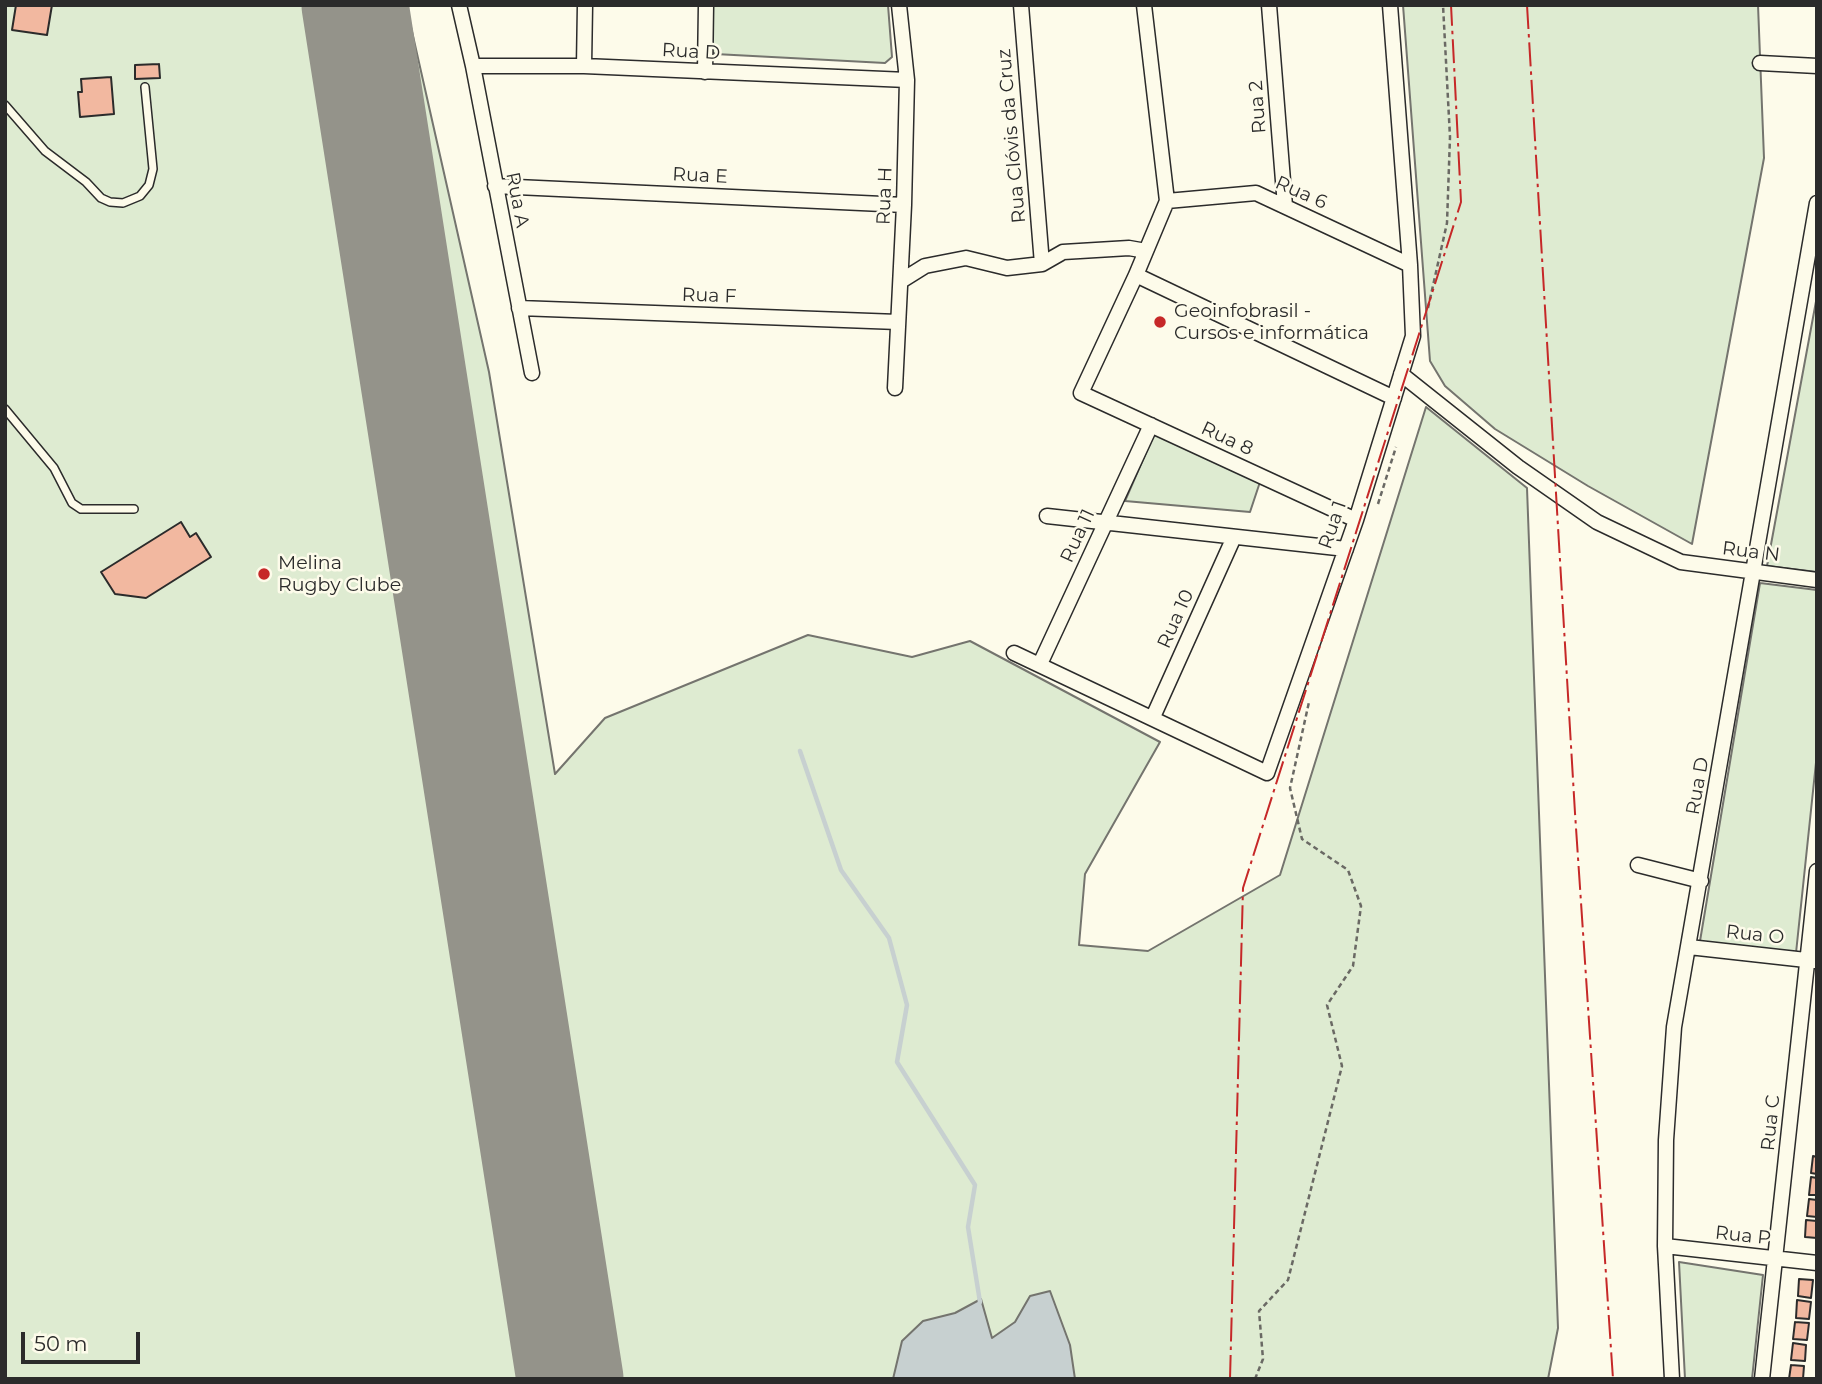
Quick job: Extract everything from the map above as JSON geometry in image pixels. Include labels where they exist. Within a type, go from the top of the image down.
[{"type":"street","name":"Rua A","points":[[459,5],[532,373]]},
{"type":"street","name":"Rua A","points":[[465,34],[466,5]]},
{"type":"street","points":[[584,66],[585,5]]},
{"type":"street","points":[[705,72],[706,5]]},
{"type":"street","name":"Rua H","points":[[895,388],[907,80],[899,5]]},
{"type":"street","name":"Rua Clóvis da Cruz","points":[[1021,5],[1042,264]]},
{"type":"street","points":[[1144,5],[1167,201],[1136,275],[1394,398]]},
{"type":"street","name":"Rua 2","points":[[1269,5],[1285,206]]},
{"type":"street","name":"Rua 1","points":[[1014,653],[1267,773],[1346,550],[1413,336],[1390,5]]},
{"type":"street","points":[[1760,63],[1817,66]]},
{"type":"street","name":"Rua D","points":[[473,66],[584,66],[907,80]]},
{"type":"street","name":"Rua E","points":[[495,186],[904,205]]},
{"type":"street","name":"Rua 6","points":[[1167,201],[1256,193],[1410,265]]},
{"type":"street","name":"Rua D","points":[[1672,1379],[1665,1246],[1666,1140],[1673,1040],[1817,203]]},
{"type":"street","points":[[901,281],[925,266],[966,258],[1006,268],[1042,264],[1063,252],[1129,248],[1146,251]]},
{"type":"street","name":"Rua 8","points":[[1136,275],[1081,393],[1356,520]]},
{"type":"street","name":"Rua F","points":[[519,308],[898,323]]},
{"type":"street","name":"Rua N","points":[[1401,374],[1518,467],[1597,523],[1681,562],[1817,580]]},
{"type":"street","name":"Rua 11","points":[[1040,664],[1151,425]]},
{"type":"street","points":[[1047,516],[1346,550]]},
{"type":"street","name":"Rua 10","points":[[1153,717],[1234,537]]},
{"type":"street","points":[[1638,865],[1701,880]]},
{"type":"street","name":"Rua C","points":[[1762,1379],[1812,961],[1817,872]]},
{"type":"street","name":"Rua O","points":[[1689,947],[1812,961]]},
{"type":"street","name":"Rua P","points":[[1665,1246],[1817,1263]]},
{"type":"lane","points":[[5,105],[45,151],[86,182],[101,198],[123,203],[140,196],[149,185],[153,169],[145,87]]},
{"type":"lane","points":[[5,409],[54,468],[72,503],[81,509],[134,509]]},
{"type":"path","points":[[1426,315],[1447,223],[1450,137],[1443,5]]},
{"type":"path","points":[[1378,505],[1396,445]]},
{"type":"path","points":[[1255,1379],[1263,1359],[1259,1311],[1288,1280],[1342,1066],[1327,1005],[1353,966],[1360,906],[1348,870],[1301,839],[1290,788],[1310,700]]},
{"type":"green space","points":[[5,5],[406,5],[489,372],[555,774],[605,718],[808,635],[912,657],[970,641],[1160,742],[1085,874],[1079,945],[1148,951],[1280,875],[1426,407],[1527,488],[1558,1328],[1548,1379],[5,1379]]},
{"type":"green space","points":[[713,5],[888,5],[892,57],[885,63],[715,54],[710,50]]},
{"type":"green space","points":[[1403,5],[1758,5],[1764,158],[1692,544],[1588,486],[1495,429],[1445,386],[1430,361]]},
{"type":"green space","points":[[1817,296],[1817,572],[1767,566]]},
{"type":"green space","points":[[1154,434],[1260,482],[1250,512],[1125,501]]},
{"type":"green space","points":[[1760,583],[1817,590],[1817,753],[1796,953],[1699,947]]},
{"type":"green space","points":[[1679,1262],[1763,1275],[1752,1379],[1685,1379]]},
{"type":"shaded area","points":[[1050,1291],[1070,1345],[1075,1379],[893,1379],[902,1341],[923,1321],[955,1313],[981,1299],[992,1338],[1015,1322],[1030,1296]]},
{"type":"building","points":[[16,5],[52,5],[47,35],[12,30]]},
{"type":"building","points":[[159,64],[160,78],[135,79],[135,65]]},
{"type":"building","points":[[111,77],[114,114],[80,117],[78,92],[82,92],[81,79]]},
{"type":"building","points":[[181,522],[190,537],[196,533],[211,557],[146,598],[115,594],[101,572]]},
{"type":"building","points":[[1813,1156],[1817,1157],[1817,1174],[1811,1173]]},
{"type":"building","points":[[1811,1177],[1817,1178],[1817,1195],[1809,1195]]},
{"type":"building","points":[[1809,1199],[1817,1200],[1817,1217],[1807,1216]]},
{"type":"building","points":[[1806,1220],[1817,1221],[1817,1238],[1805,1237]]},
{"type":"building","points":[[1799,1279],[1813,1280],[1811,1298],[1798,1296]]},
{"type":"building","points":[[1797,1300],[1811,1302],[1809,1319],[1796,1318]]},
{"type":"building","points":[[1795,1322],[1809,1323],[1807,1340],[1793,1339]]},
{"type":"building","points":[[1793,1343],[1806,1345],[1805,1361],[1791,1360]]},
{"type":"building","points":[[1791,1365],[1804,1366],[1803,1379],[1789,1379]]},
{"type":"waterway","points":[[800,751],[841,870],[889,938],[907,1005],[897,1062],[975,1185],[968,1227],[980,1302]]},
{"type":"runway","points":[[355,5],[570,1379]]},
{"type":"power","points":[[1230,1379],[1243,888],[1461,202],[1451,5]]},
{"type":"power","points":[[1527,5],[1575,813],[1613,1379]]},
{"type":"place","name":"Geoinfobrasil - Cursos e informática","points":[[1160,322]]},
{"type":"place","name":"Melina Rugby Clube","points":[[264,574]]}]
